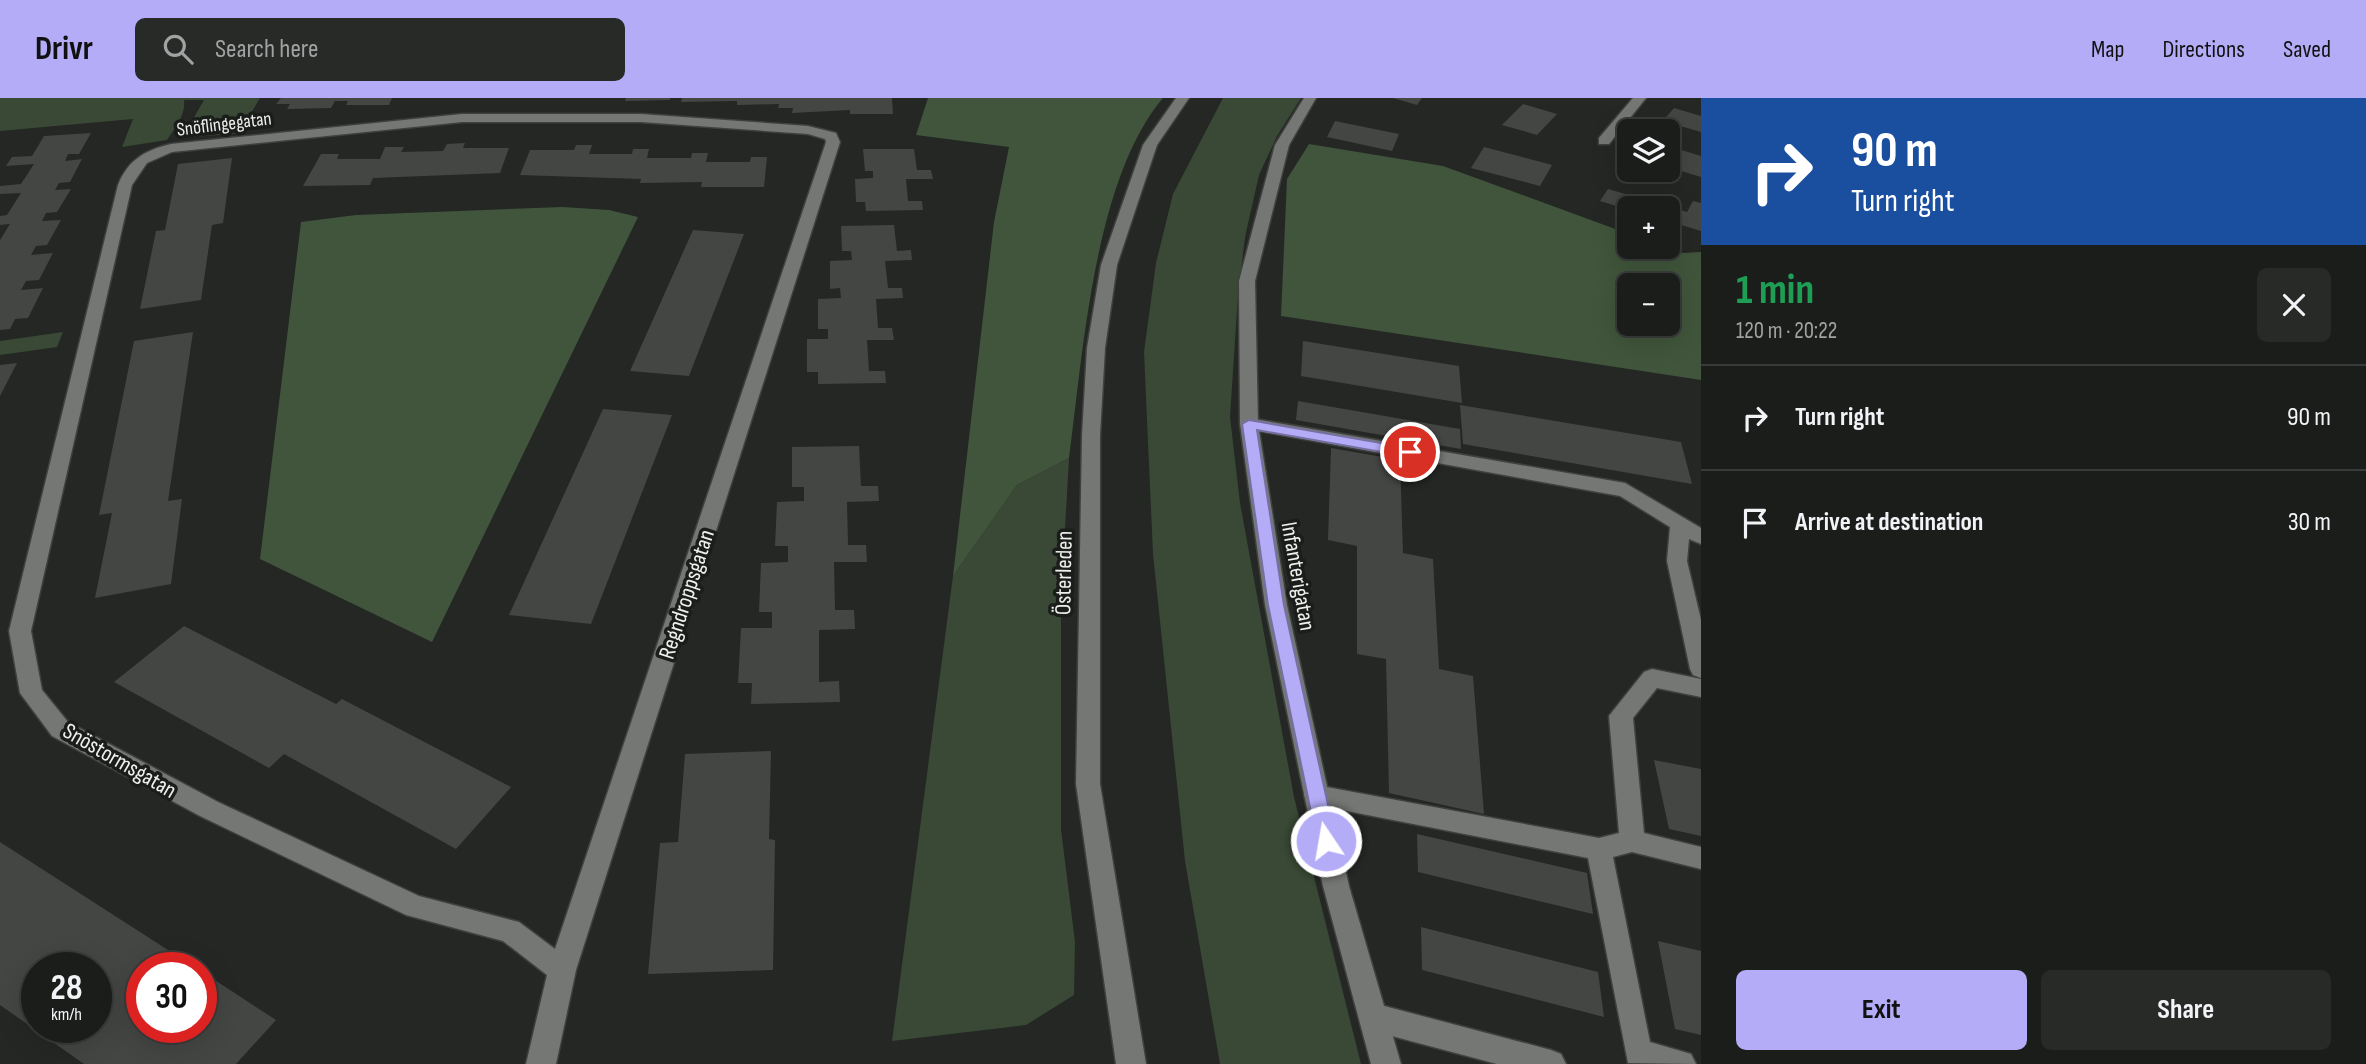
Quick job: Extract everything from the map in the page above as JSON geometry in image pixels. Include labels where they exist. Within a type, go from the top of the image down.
[{"type":"street","name":"Österleden","points":[[1131,1064],[1088,784],[1091,435],[1096,348],[1109,265],[1150,145],[1183,98]]},
{"type":"street","name":"Infanterigatan","points":[[1310,98],[1282,145],[1247,281],[1249,424],[1276,605],[1316,795],[1336,886],[1386,1064]]},
{"type":"street","points":[[1604,141],[1640,98]]},
{"type":"street","name":"Snöflingegatan","points":[[137,162],[144,156],[170,148],[462,118],[640,118],[821,131]]},
{"type":"street","name":"Regndroppsgatan","points":[[541,1064],[562,970],[826,167],[833,142],[831,136],[821,131]]},
{"type":"street","name":"Snöstormsgatan","points":[[137,162],[125,186],[20,631],[30,692],[60,729],[209,809],[415,907],[510,931],[562,970]]},
{"type":"street","points":[[1249,424],[1625,490],[1701,537]]},
{"type":"street","points":[[1680,524],[1677,561],[1701,669]]},
{"type":"street","points":[[1632,841],[1621,716],[1652,678],[1701,688]]},
{"type":"street","points":[[1316,795],[1599,849],[1632,841],[1701,858]]},
{"type":"street","points":[[1599,849],[1634,1059],[1681,1064]]},
{"type":"street","points":[[1373,1017],[1551,1064]]},
{"type":"green space","points":[[0,98],[260,98],[239,133],[182,138],[204,100],[184,100],[182,116],[167,140],[122,147],[133,119],[0,131]]},
{"type":"green space","points":[[928,98],[1163,98],[1140,132],[1121,174],[1107,220],[1095,269],[1069,458],[1017,485],[953,576],[994,222],[1009,147],[916,135]]},
{"type":"green space","points":[[1223,98],[1301,98],[1277,136],[1259,175],[1245,237],[1238,295],[1230,417],[1240,503],[1294,797],[1361,1064],[1220,1064],[1185,861],[1153,554],[1144,352],[1156,263],[1173,194]]},
{"type":"green space","points":[[1309,144],[1443,166],[1617,230],[1617,259],[1680,259],[1680,252],[1701,252],[1701,380],[1281,316],[1287,179]]},
{"type":"green space","points":[[562,207],[609,210],[638,217],[432,642],[260,559],[301,222],[356,215]]},
{"type":"green space","points":[[63,332],[57,347],[0,355],[0,341]]},
{"type":"green space","points":[[1069,458],[1061,600],[1061,829],[1075,942],[1074,995],[1026,1025],[892,1041],[953,576],[1017,485]]},
{"type":"building","points":[[281,98],[392,98],[389,105],[346,105],[348,101],[335,101],[331,108],[287,109],[290,104],[276,104]]},
{"type":"building","points":[[626,98],[670,98],[670,100],[625,101]]},
{"type":"building","points":[[682,98],[892,98],[893,114],[850,114],[850,110],[792,113],[793,108],[778,108],[779,104],[737,105],[737,101],[681,102]]},
{"type":"building","points":[[1393,98],[1422,98],[1417,105]]},
{"type":"building","points":[[1523,104],[1557,114],[1537,135],[1502,125]]},
{"type":"building","points":[[1674,108],[1701,116],[1701,132],[1680,126],[1680,119],[1665,119]]},
{"type":"building","points":[[1335,121],[1399,134],[1392,151],[1327,137]]},
{"type":"building","points":[[91,133],[79,154],[68,154],[65,161],[82,159],[70,182],[59,183],[55,190],[71,189],[57,212],[46,213],[42,221],[61,220],[47,245],[36,246],[31,255],[53,253],[39,280],[26,281],[21,290],[43,288],[28,318],[15,319],[10,329],[0,330],[0,240],[10,224],[0,225],[0,216],[7,215],[21,193],[0,194],[0,186],[21,184],[34,164],[6,166],[12,157],[32,156],[44,136]]},
{"type":"building","points":[[465,143],[463,148],[509,148],[500,173],[373,178],[370,185],[303,186],[321,154],[339,154],[337,159],[380,159],[385,147],[404,147],[401,152],[443,151],[447,144]]},
{"type":"building","points":[[576,145],[592,145],[589,154],[632,154],[633,149],[649,149],[647,158],[691,158],[692,153],[708,153],[706,162],[750,162],[751,157],[767,157],[764,187],[701,187],[702,182],[640,183],[641,179],[520,175],[530,150],[574,150]]},
{"type":"building","points":[[1484,147],[1552,165],[1540,186],[1471,168]]},
{"type":"building","points":[[863,149],[914,149],[917,170],[931,170],[933,179],[906,179],[908,201],[922,201],[923,210],[866,211],[865,202],[856,202],[855,179],[873,178],[873,171],[865,171]]},
{"type":"building","points":[[1680,150],[1701,156],[1701,177],[1680,171]]},
{"type":"building","points":[[232,158],[223,223],[212,225],[201,300],[140,309],[156,231],[165,230],[178,164]]},
{"type":"building","points":[[1608,189],[1632,196],[1617,196],[1617,206],[1600,201]]},
{"type":"building","points":[[1693,201],[1701,203],[1701,231],[1680,225],[1680,210],[1687,212]]},
{"type":"building","points":[[894,225],[897,251],[911,250],[912,260],[885,261],[888,288],[902,288],[903,298],[876,299],[878,328],[892,328],[894,340],[867,340],[869,371],[885,371],[886,383],[818,384],[818,372],[807,372],[807,339],[828,339],[828,329],[818,329],[818,299],[841,298],[840,288],[830,289],[830,261],[852,260],[851,251],[842,251],[841,226]]},
{"type":"building","points":[[693,230],[744,234],[689,376],[630,371]]},
{"type":"building","points":[[193,332],[168,501],[182,499],[171,584],[95,598],[112,513],[99,515],[134,341]]},
{"type":"building","points":[[1303,341],[1459,366],[1462,403],[1301,376]]},
{"type":"building","points":[[17,363],[0,396],[0,365]]},
{"type":"building","points":[[1298,401],[1460,429],[1461,449],[1296,420]]},
{"type":"building","points":[[1460,405],[1681,442],[1692,484],[1463,444]]},
{"type":"building","points":[[603,409],[672,415],[591,624],[509,615]]},
{"type":"building","points":[[859,446],[861,486],[878,486],[879,501],[847,502],[848,545],[866,545],[867,562],[834,562],[835,610],[854,610],[855,629],[819,630],[819,682],[839,681],[840,702],[751,704],[752,683],[738,683],[741,628],[772,628],[772,612],[759,612],[761,563],[788,562],[788,546],[775,546],[777,502],[804,501],[804,487],[792,487],[792,447]]},
{"type":"building","points":[[1331,448],[1400,460],[1403,553],[1433,559],[1439,669],[1473,676],[1484,814],[1389,793],[1386,659],[1357,654],[1357,546],[1328,540]]},
{"type":"building","points":[[184,626],[336,704],[342,699],[511,787],[456,849],[284,754],[269,768],[114,682]]},
{"type":"building","points":[[771,751],[769,839],[775,840],[773,970],[648,974],[660,843],[678,842],[685,754]]},
{"type":"building","points":[[1654,760],[1701,769],[1701,836],[1669,829]]},
{"type":"building","points":[[1417,834],[1587,873],[1593,914],[1418,872]]},
{"type":"building","points":[[0,842],[171,952],[126,952],[126,1043],[217,1043],[217,981],[276,1020],[236,1064],[84,1064],[54,1043],[112,1043],[112,952],[21,952],[21,1020],[0,1005]]},
{"type":"building","points":[[1421,927],[1598,972],[1604,1017],[1422,970]]},
{"type":"building","points":[[1658,941],[1701,951],[1701,1035],[1675,1029]]},
{"type":"route","points":[[1326,841],[1276,605],[1249,424],[1410,452]]}]
